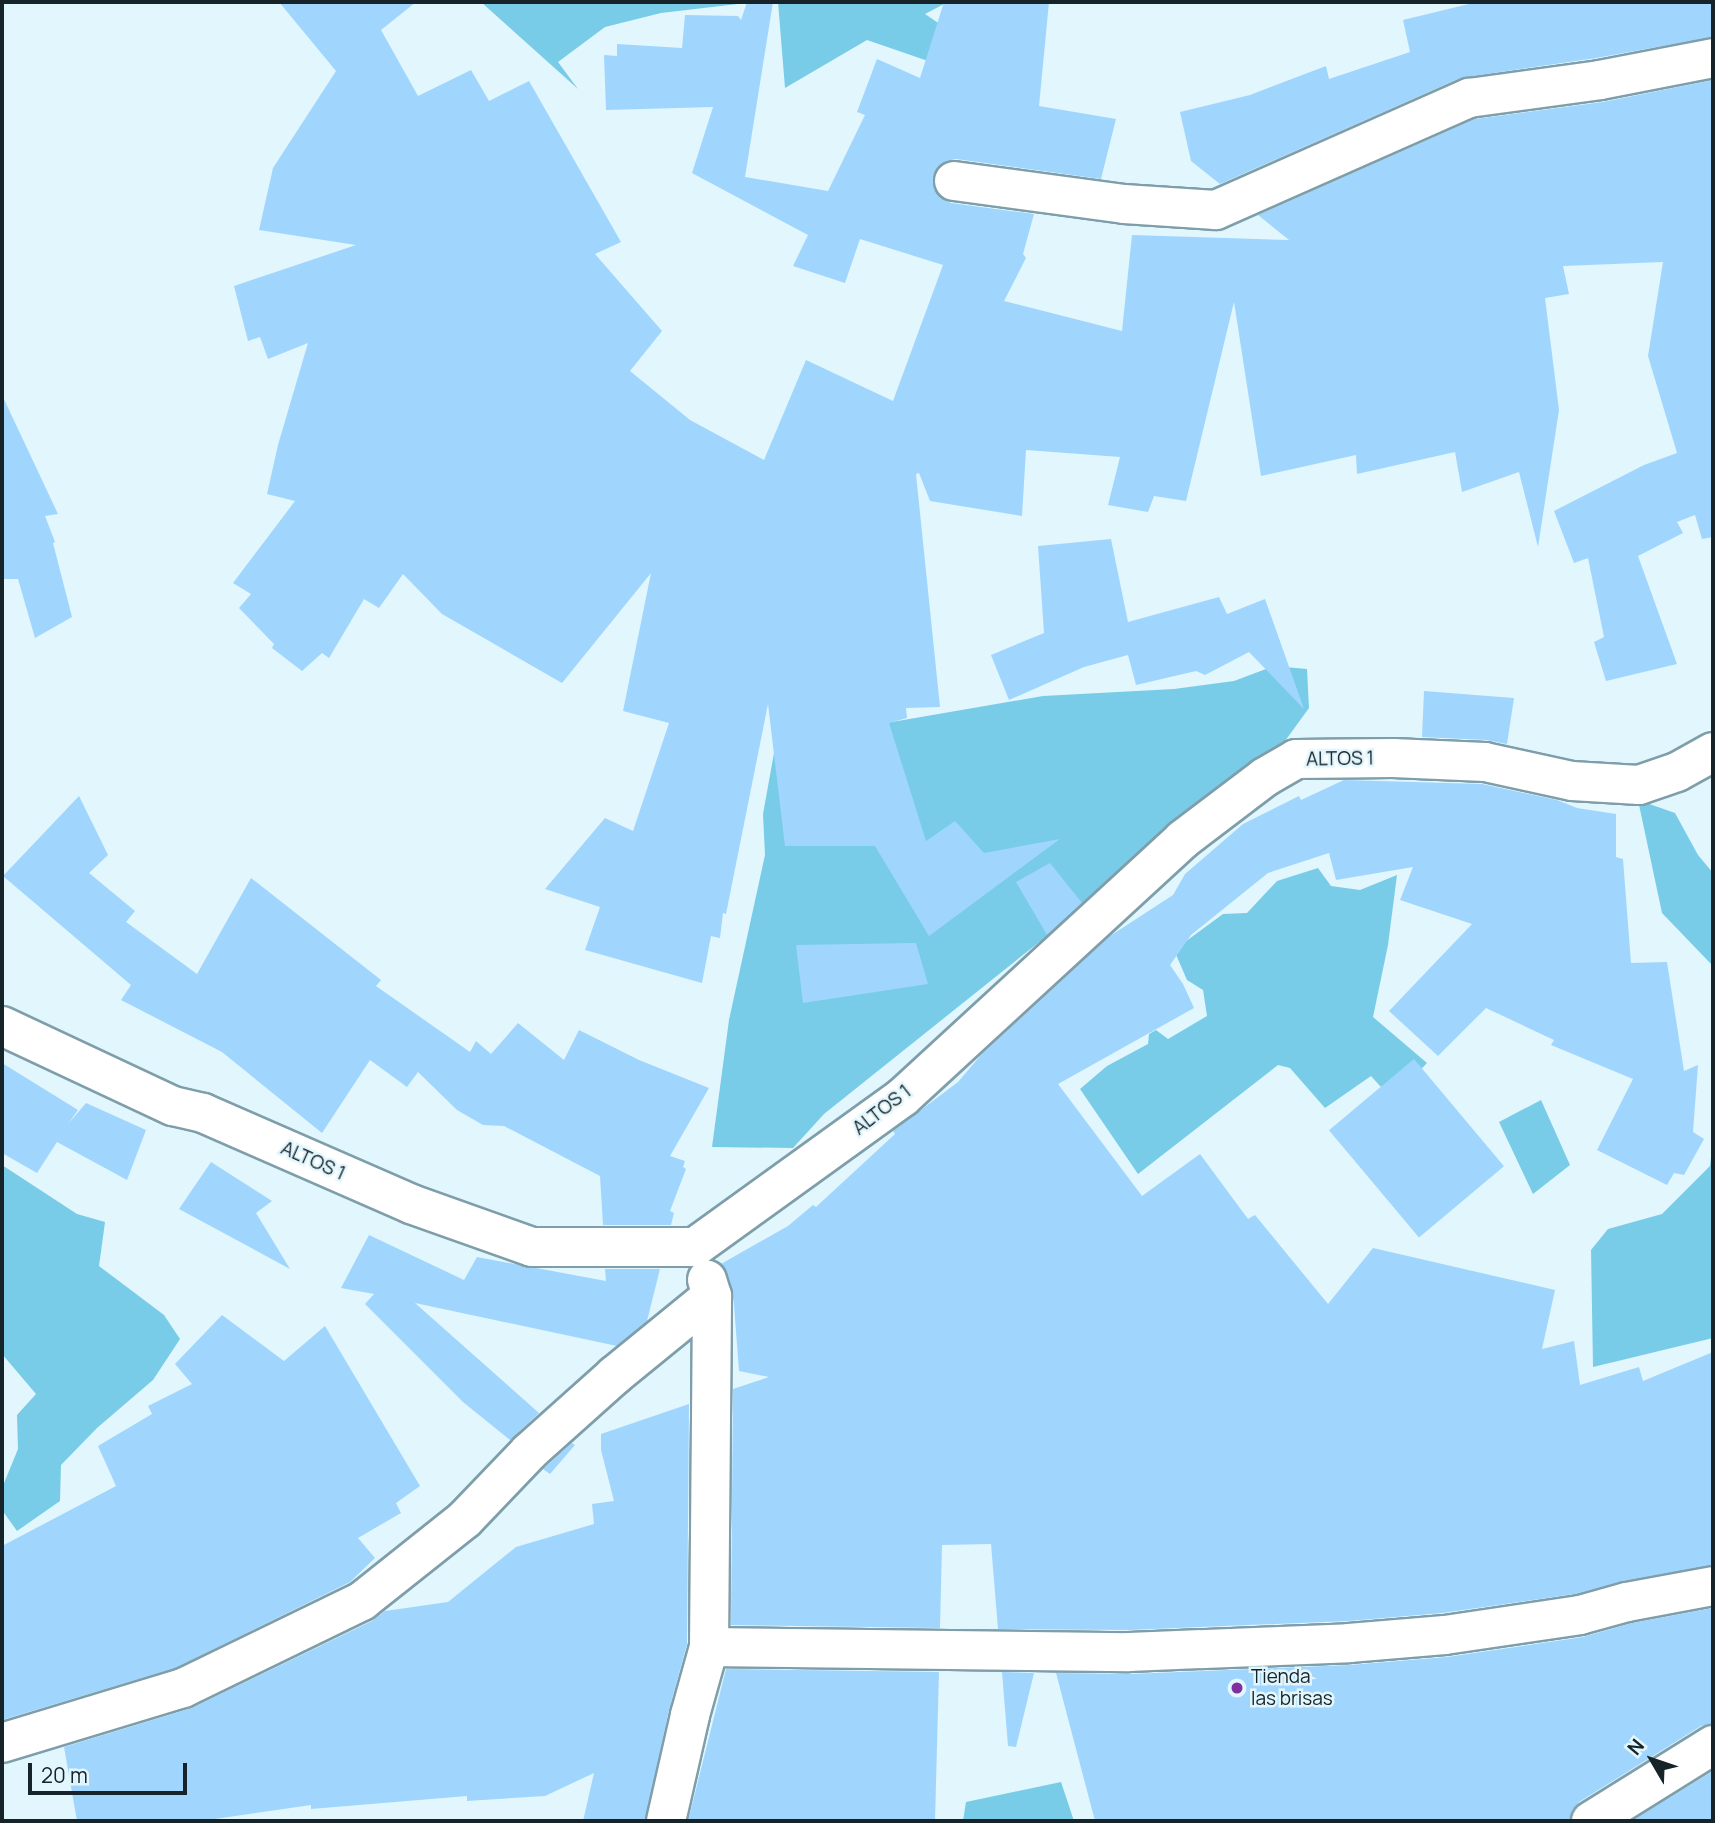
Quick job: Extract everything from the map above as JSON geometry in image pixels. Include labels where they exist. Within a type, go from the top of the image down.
[{"type":"street","points":[[954,181],[1124,204],[1216,210],[1469,98],[1600,79],[1713,58]]},
{"type":"street","name":"ALTOS 1","points":[[2,1026],[173,1106],[203,1113],[411,1204],[532,1247],[695,1247],[903,1097],[1182,840],[1265,777],[1296,759],[1393,758],[1485,762],[1572,781],[1639,785],[1676,772],[1713,752]]},
{"type":"street","points":[[666,1821],[690,1715],[709,1647],[712,1296],[695,1247]]},
{"type":"street","points":[[2,1744],[183,1688],[362,1601],[465,1519],[529,1452],[615,1375],[712,1296]]},
{"type":"street","points":[[709,1647],[1129,1652],[1349,1643],[1446,1635],[1567,1617],[1627,1602],[1713,1587]]},
{"type":"street","points":[[1591,1821],[1713,1745]]},
{"type":"shaded area","points":[[481,2],[755,2],[661,13],[605,27],[558,62],[578,89]]},
{"type":"shaded area","points":[[778,2],[948,2],[925,14],[965,41],[928,61],[867,40],[785,88]]},
{"type":"shaded area","points":[[1274,666],[1307,669],[1309,708],[1277,752],[824,1114],[793,1148],[712,1147],[729,1020],[765,855],[763,814],[776,742],[1043,696],[1174,689],[1234,681]]},
{"type":"shaded area","points":[[1638,800],[1675,813],[1698,855],[1713,873],[1713,966],[1662,913]]},
{"type":"shaded area","points":[[1318,868],[1331,886],[1360,890],[1397,875],[1388,945],[1373,1017],[1427,1063],[1392,1099],[1371,1076],[1325,1108],[1290,1068],[1278,1065],[1138,1174],[1080,1089],[1107,1066],[1148,1044],[1149,1034],[1156,1030],[1168,1039],[1207,1016],[1203,990],[1187,980],[1174,950],[1223,914],[1247,913],[1277,881]]},
{"type":"shaded area","points":[[1541,1100],[1570,1165],[1533,1194],[1499,1122]]},
{"type":"shaded area","points":[[1713,1141],[1713,1338],[1593,1367],[1591,1250],[1608,1229],[1662,1214],[1710,1166]]},
{"type":"shaded area","points":[[2,1165],[77,1214],[105,1222],[99,1266],[164,1315],[180,1339],[153,1380],[97,1428],[61,1465],[60,1501],[17,1531],[2,1510],[2,1488],[18,1449],[17,1415],[36,1394],[2,1354]]},
{"type":"shaded area","points":[[1061,1782],[1074,1821],[963,1821],[966,1802]]},
{"type":"building","points":[[279,2],[416,2],[381,30],[418,96],[471,70],[489,101],[529,81],[621,242],[595,254],[662,331],[630,371],[690,420],[764,460],[806,360],[893,401],[943,265],[860,239],[845,283],[793,266],[808,235],[692,173],[713,107],[606,110],[604,55],[617,56],[617,44],[682,48],[685,15],[738,16],[741,20],[747,2],[773,2],[745,177],[828,191],[865,115],[857,112],[877,59],[920,78],[944,2],[1049,2],[1039,106],[1116,119],[1101,179],[956,159],[937,167],[933,177],[934,189],[940,198],[951,203],[1034,214],[1023,254],[1026,258],[1004,301],[1122,331],[1132,235],[1289,240],[1258,215],[1475,119],[1603,102],[1713,80],[1713,537],[1702,539],[1695,515],[1677,522],[1683,533],[1638,556],[1677,664],[1606,681],[1594,642],[1604,637],[1588,558],[1574,563],[1554,511],[1644,465],[1677,453],[1648,356],[1663,262],[1563,266],[1569,294],[1545,298],[1559,410],[1538,547],[1519,472],[1462,492],[1455,452],[1357,474],[1356,455],[1261,476],[1234,302],[1186,501],[1154,496],[1148,512],[1108,505],[1120,457],[1026,450],[1022,516],[930,501],[919,473],[916,474],[940,707],[906,708],[907,718],[889,723],[926,841],[955,821],[984,853],[1060,839],[929,936],[875,846],[785,846],[768,704],[726,914],[723,913],[720,938],[711,936],[702,983],[585,950],[600,907],[545,889],[605,818],[633,831],[669,723],[623,711],[651,573],[562,683],[442,614],[403,574],[379,608],[364,599],[329,658],[322,653],[302,671],[272,648],[274,644],[239,608],[251,594],[233,583],[295,501],[267,494],[278,445],[308,343],[268,359],[260,337],[248,341],[234,286],[356,245],[259,230],[273,168],[336,71]]},
{"type":"building","points":[[1477,2],[1713,2],[1713,37],[1460,78],[1220,184],[1191,161],[1180,112],[1250,95],[1326,66],[1329,79],[1410,52],[1403,20]]},
{"type":"building","points":[[2,395],[58,514],[45,516],[55,542],[53,543],[72,617],[35,638],[18,579],[2,579]]},
{"type":"building","points":[[1111,539],[1128,622],[1219,597],[1227,614],[1265,599],[1304,709],[1249,652],[1205,675],[1196,671],[1136,685],[1128,655],[1084,667],[1009,700],[991,655],[1044,633],[1038,546]]},
{"type":"building","points":[[1424,691],[1514,698],[1507,744],[1486,740],[1422,737]]},
{"type":"building","points":[[1344,780],[1482,784],[1557,800],[1577,808],[1616,814],[1616,857],[1623,859],[1631,963],[1667,962],[1684,1071],[1698,1065],[1693,1132],[1704,1139],[1684,1175],[1674,1173],[1667,1185],[1597,1150],[1633,1079],[1551,1045],[1554,1040],[1486,1008],[1438,1056],[1389,1011],[1472,924],[1400,900],[1413,867],[1336,880],[1329,853],[1268,873],[1191,935],[1170,965],[1194,1008],[1058,1084],[1142,1196],[1200,1154],[1248,1219],[1255,1215],[1328,1304],[1373,1248],[1555,1290],[1542,1349],[1574,1341],[1580,1385],[1639,1367],[1643,1381],[1713,1352],[1713,1565],[1623,1581],[1575,1594],[1442,1613],[1348,1621],[1129,1630],[998,1629],[991,1544],[942,1545],[940,1628],[731,1625],[733,1389],[769,1377],[739,1371],[733,1292],[721,1264],[788,1226],[813,1205],[816,1207],[895,1134],[893,1131],[958,1082],[981,1055],[1110,936],[1173,895],[1185,874],[1243,824],[1299,796],[1301,800]]},
{"type":"building","points":[[79,796],[108,855],[89,873],[135,911],[126,922],[197,974],[251,878],[381,980],[376,986],[470,1052],[476,1041],[491,1054],[518,1023],[564,1060],[579,1030],[639,1060],[709,1088],[670,1156],[685,1161],[683,1167],[686,1169],[670,1211],[674,1213],[671,1225],[603,1225],[600,1176],[504,1126],[483,1125],[457,1110],[418,1072],[407,1087],[370,1060],[322,1133],[222,1052],[121,1000],[131,985],[3,876]]},
{"type":"building","points":[[1050,863],[1082,903],[1047,935],[1016,882]]},
{"type":"building","points":[[916,943],[928,984],[803,1003],[796,945]]},
{"type":"building","points":[[1414,1059],[1504,1166],[1419,1238],[1329,1130]]},
{"type":"building","points":[[2,1063],[78,1110],[68,1124],[86,1103],[146,1130],[127,1180],[57,1142],[37,1173],[2,1153]]},
{"type":"building","points":[[211,1162],[272,1201],[256,1213],[290,1269],[179,1209]]},
{"type":"building","points":[[369,1235],[464,1280],[477,1257],[606,1281],[605,1269],[660,1269],[647,1321],[617,1346],[415,1303],[539,1413],[510,1440],[463,1402],[365,1304],[374,1294],[341,1288]]},
{"type":"building","points":[[222,1315],[284,1361],[325,1326],[420,1486],[396,1503],[401,1513],[358,1538],[375,1558],[350,1582],[175,1668],[2,1720],[2,1546],[116,1486],[98,1446],[152,1414],[148,1406],[192,1384],[175,1364]]},
{"type":"building","points":[[689,1404],[687,1644],[669,1710],[645,1821],[583,1821],[594,1773],[545,1796],[467,1801],[467,1796],[311,1809],[311,1805],[201,1821],[77,1821],[64,1747],[192,1708],[372,1621],[385,1611],[448,1602],[516,1547],[594,1524],[592,1504],[614,1501],[601,1450],[601,1434]]},
{"type":"building","points":[[572,1443],[575,1445],[550,1474],[543,1469]]},
{"type":"building","points":[[1713,1608],[1713,1723],[1701,1726],[1579,1802],[1572,1810],[1569,1821],[1095,1821],[1056,1673],[1130,1674],[1350,1665],[1447,1657],[1583,1637],[1632,1623]]},
{"type":"building","points":[[726,1669],[939,1672],[935,1821],[688,1821]]},
{"type":"building","points":[[1002,1672],[1034,1673],[1016,1747],[1008,1746]]},
{"type":"building","points":[[1713,1771],[1713,1821],[1632,1821]]},
{"type":"place","name":"Tienda las brisas","points":[[1237,1688]]}]
